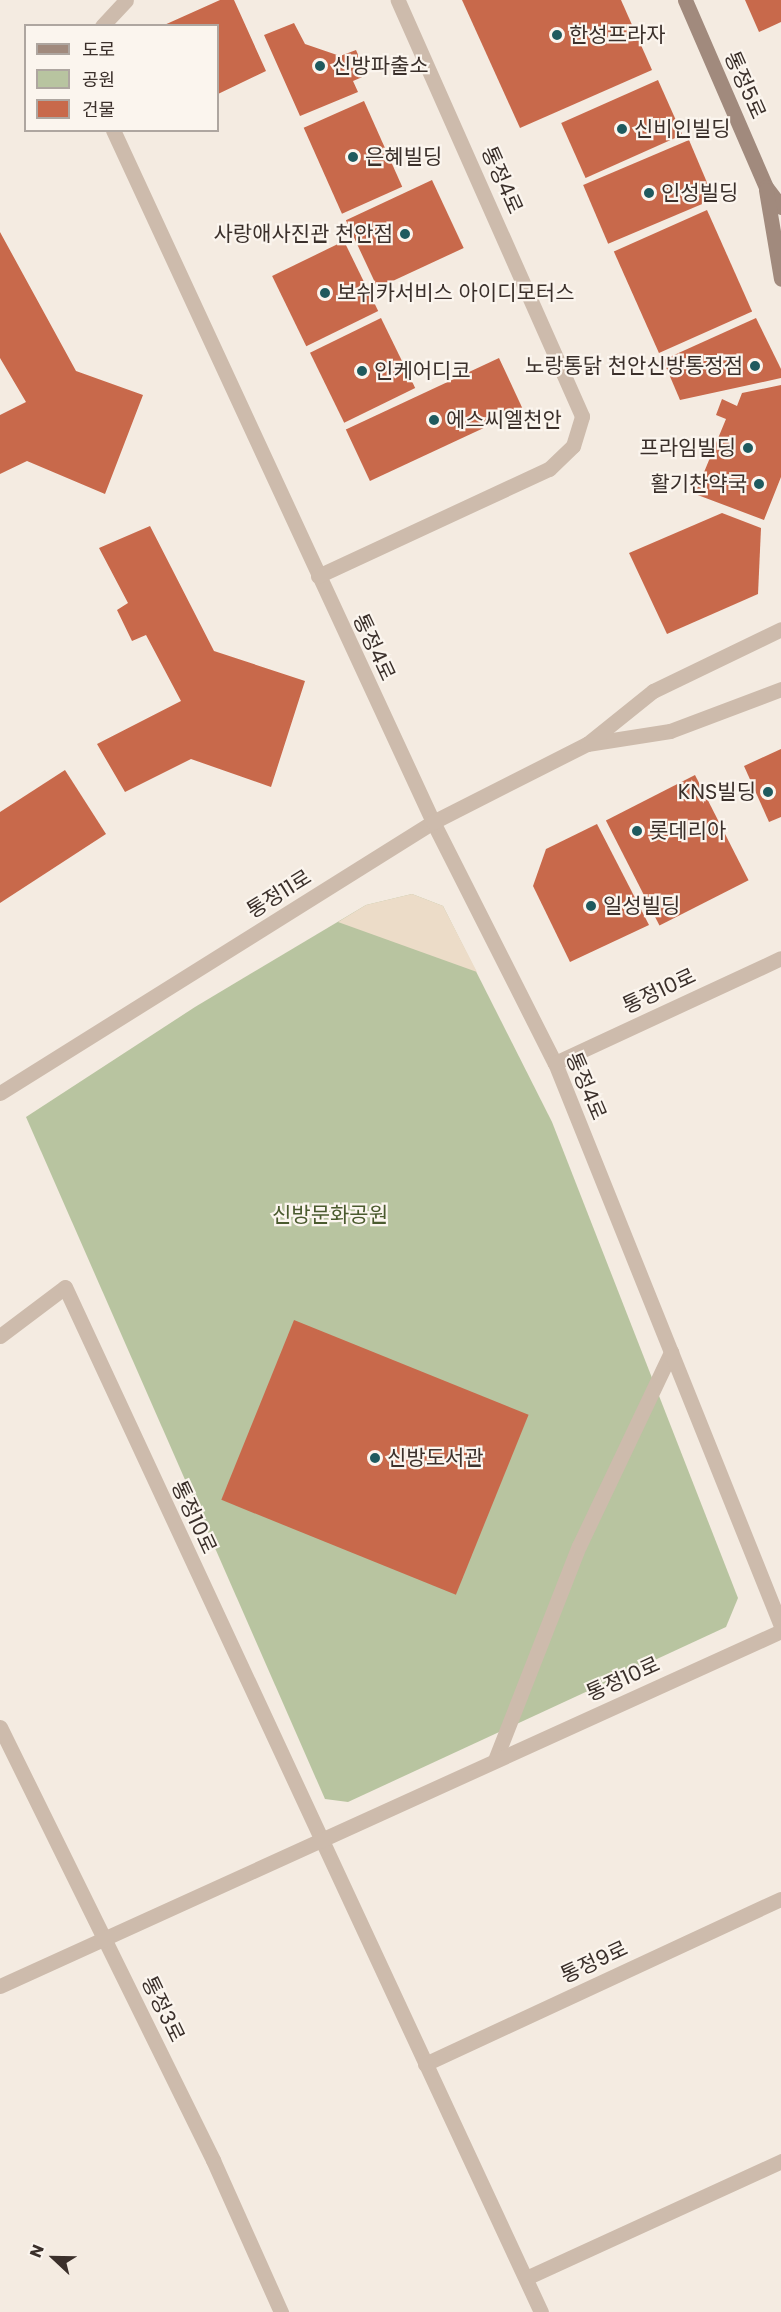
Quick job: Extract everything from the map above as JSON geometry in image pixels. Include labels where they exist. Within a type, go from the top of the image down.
[{"type":"street","points":[[104,24],[126,0]]},
{"type":"street","name":"통정4로","points":[[318,576],[549,469],[573,446],[582,416],[398,0]]},
{"type":"street","name":"통정5로","points":[[685,0],[766,187]]},
{"type":"street","name":"통정4로","points":[[114,132],[433,822],[555,1063],[781,1626]]},
{"type":"street","points":[[766,187],[781,207]]},
{"type":"street","points":[[766,187],[781,279]]},
{"type":"street","points":[[587,744],[653,691],[781,629]]},
{"type":"street","points":[[587,744],[681,728],[781,689]]},
{"type":"street","name":"통정11로","points":[[0,1093],[433,822],[587,744]]},
{"type":"street","name":"통정10로","points":[[555,1063],[781,958]]},
{"type":"street","name":"통정10로","points":[[0,1336],[65,1287],[318,1839]]},
{"type":"street","points":[[495,1760],[579,1546],[671,1352]]},
{"type":"street","name":"통정10로","points":[[0,1986],[318,1839],[781,1631]]},
{"type":"street","name":"통정3로","points":[[0,1727],[104,1938],[281,2312]]},
{"type":"street","points":[[318,1839],[541,2312]]},
{"type":"street","name":"통정9로","points":[[425,2064],[781,1899]]},
{"type":"street","points":[[526,2278],[781,2161]]},
{"type":"green space","name":"신방문화공원","points":[[412,894],[443,906],[552,1122],[738,1598],[726,1627],[348,1802],[325,1799],[26,1117],[195,1007],[366,905]]},
{"type":"shaded area","points":[[412,894],[443,906],[477,972],[338,922],[366,905]]},
{"type":"building","points":[[220,0],[234,0],[266,71],[219,94],[219,24],[166,24]]},
{"type":"building","name":"한성프라자","points":[[462,0],[621,0],[652,70],[520,128]]},
{"type":"building","points":[[745,0],[781,0],[781,22],[759,32]]},
{"type":"building","name":"신방파출소","points":[[294,23],[305,44],[340,56],[356,50],[367,75],[353,81],[358,92],[300,116],[264,35]]},
{"type":"building","name":"신비인빌딩","points":[[658,80],[682,135],[586,178],[561,123]]},
{"type":"building","name":"은혜빌딩","points":[[364,101],[402,187],[342,214],[304,128]]},
{"type":"building","name":"인성빌딩","points":[[689,140],[714,199],[608,244],[583,185]]},
{"type":"building","name":"사랑애사진관 천안점","points":[[432,180],[464,248],[378,288],[346,220]]},
{"type":"building","points":[[707,210],[752,311],[659,353],[614,251]]},
{"type":"building","points":[[0,232],[76,371],[143,395],[105,494],[27,461],[0,474],[0,415],[26,402],[0,358]]},
{"type":"building","name":"보쉬카서비스 아이디모터스","points":[[344,241],[378,311],[306,346],[272,276]]},
{"type":"building","name":"인케어디코","points":[[381,318],[415,388],[344,423],[310,353]]},
{"type":"building","points":[[756,318],[781,369],[781,378],[680,400],[663,360]]},
{"type":"building","name":"에스씨엘천안","points":[[499,358],[523,410],[370,481],[346,429]]},
{"type":"building","name":"프라임빌딩","points":[[781,385],[781,477],[764,520],[695,494],[726,419],[716,415],[722,399],[737,406],[742,393]]},
{"type":"building","points":[[722,513],[761,528],[758,594],[667,634],[629,553]]},
{"type":"building","points":[[150,526],[214,651],[305,681],[271,787],[191,759],[125,792],[97,744],[181,701],[146,635],[132,641],[117,610],[128,603],[99,548]]},
{"type":"building","name":"KNS빌딩","points":[[781,749],[781,817],[769,822],[744,766]]},
{"type":"building","points":[[65,770],[106,834],[0,903],[0,812]]},
{"type":"building","points":[[695,775],[749,880],[659,926],[606,820]]},
{"type":"building","name":"일성빌딩","points":[[597,824],[649,925],[570,962],[533,886],[546,849]]},
{"type":"building","name":"신방도서관","points":[[294,1320],[529,1415],[456,1595],[221,1500]]},
{"type":"place","name":"한성프라자","points":[[557,35]]},
{"type":"place","name":"신방파출소","points":[[320,66]]},
{"type":"place","name":"신비인빌딩","points":[[622,129]]},
{"type":"place","name":"은혜빌딩","points":[[353,157]]},
{"type":"place","name":"인성빌딩","points":[[649,193]]},
{"type":"place","name":"사랑애사진관 천안점","points":[[405,234]]},
{"type":"place","name":"보쉬카서비스 아이디모터스","points":[[325,293]]},
{"type":"place","name":"노랑통닭 천안신방통정점","points":[[755,366]]},
{"type":"place","name":"인케어디코","points":[[362,371]]},
{"type":"place","name":"에스씨엘천안","points":[[434,420]]},
{"type":"place","name":"프라임빌딩","points":[[748,448]]},
{"type":"place","name":"활기찬약국","points":[[759,484]]},
{"type":"place","name":"KNS빌딩","points":[[768,792]]},
{"type":"place","name":"롯데리아","points":[[637,831]]},
{"type":"place","name":"일성빌딩","points":[[591,906]]},
{"type":"place","name":"신방도서관","points":[[375,1458]]}]
